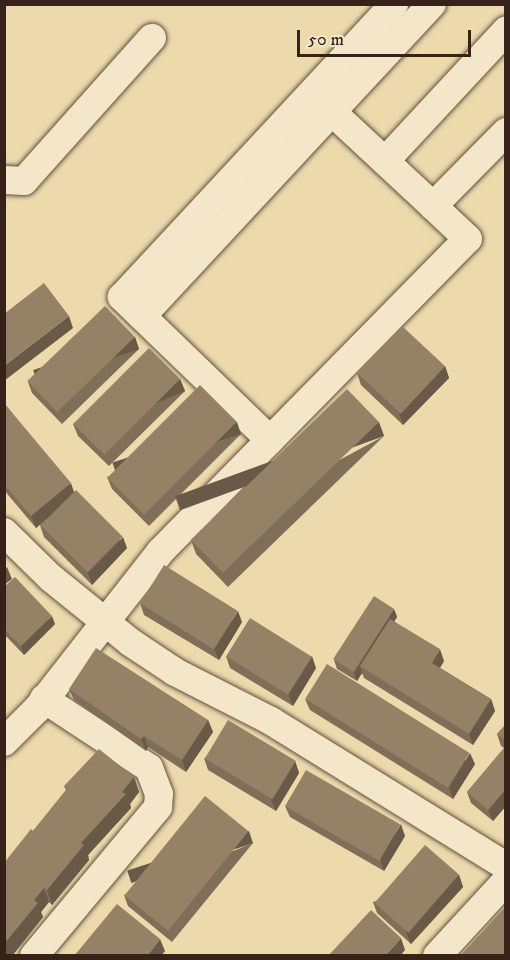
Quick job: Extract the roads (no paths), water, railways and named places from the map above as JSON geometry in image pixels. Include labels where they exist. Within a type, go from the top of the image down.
[{"type":"street","points":[[270,440],[122,297],[394,4]]},
{"type":"street","points":[[142,316],[432,4]]},
{"type":"street","points":[[385,161],[506,31]]},
{"type":"street","points":[[4,180],[24,181],[152,38]]},
{"type":"street","points":[[4,742],[44,699],[160,552],[468,239],[332,112]]},
{"type":"street","points":[[433,206],[506,132]]},
{"type":"street","points":[[4,532],[51,578],[104,622],[175,672],[270,721],[506,866]]},
{"type":"street","points":[[34,956],[158,807],[159,794],[148,768],[44,699]]},
{"type":"street","points":[[436,956],[506,881]]}]
